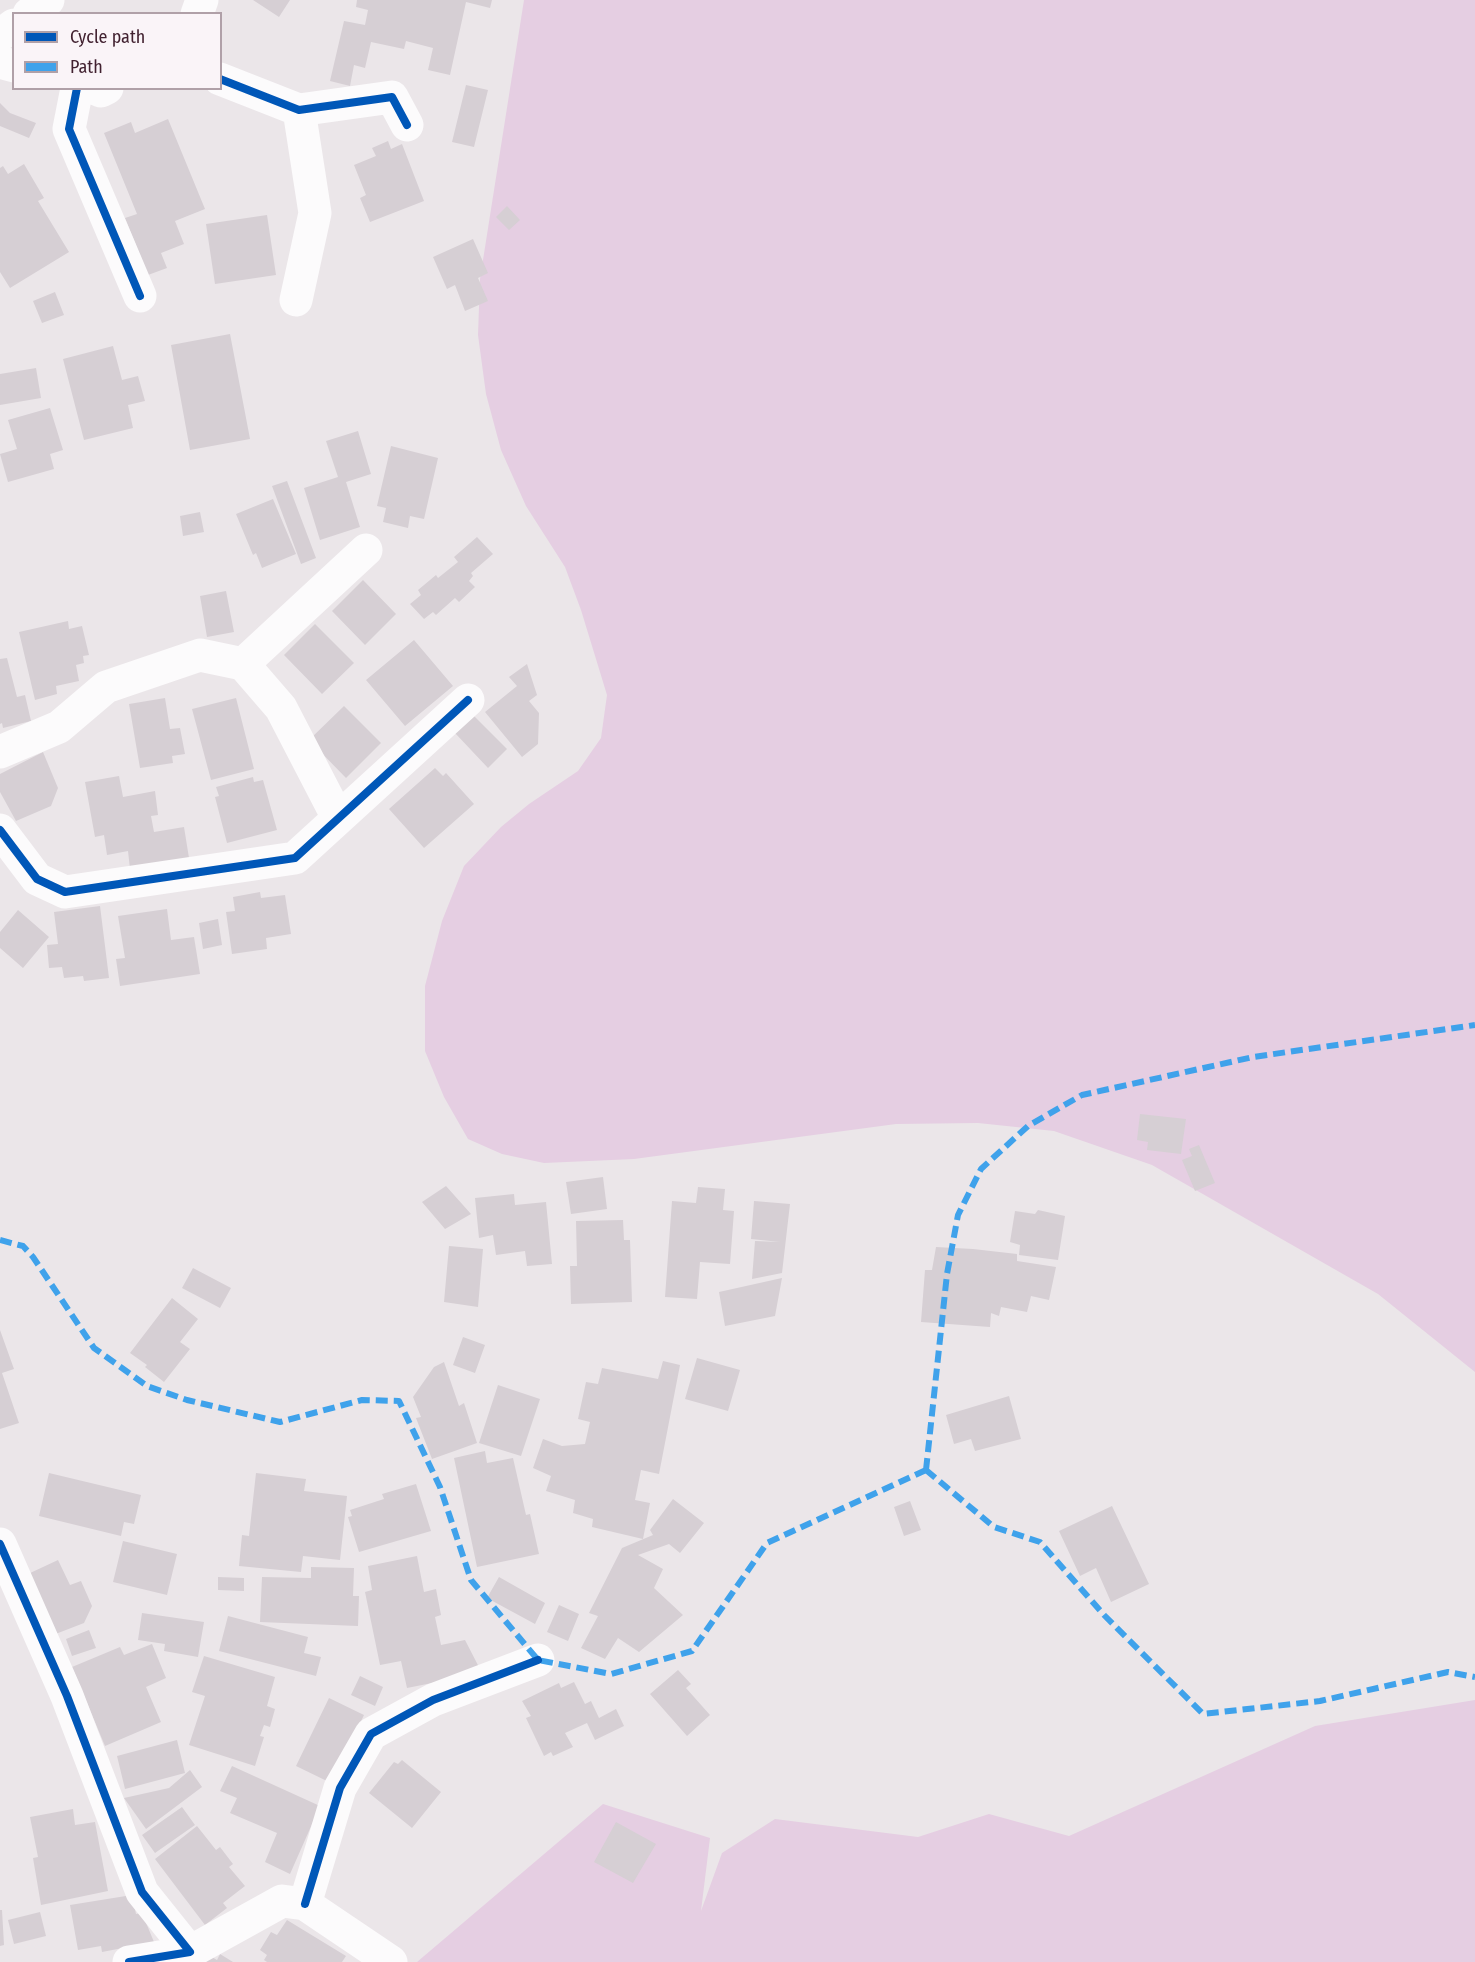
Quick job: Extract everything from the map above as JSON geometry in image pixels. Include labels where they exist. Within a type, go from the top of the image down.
[{"type":"street","points":[[32,12],[48,0]]},
{"type":"street","points":[[222,80],[299,110],[392,97],[407,125]]},
{"type":"street","points":[[77,90],[69,129],[140,296]]},
{"type":"street","points":[[296,300],[315,213],[299,110]]},
{"type":"street","points":[[243,664],[366,549]]},
{"type":"street","points":[[0,752],[59,727],[106,687],[200,655],[243,664],[281,708],[338,818]]},
{"type":"street","points":[[0,830],[37,879],[65,892],[295,858],[468,700]]},
{"type":"street","points":[[0,1544],[67,1696],[142,1892],[190,1952]]},
{"type":"street","points":[[305,1904],[340,1788],[371,1734],[432,1700],[538,1660]]},
{"type":"street","points":[[129,1962],[190,1952],[282,1901],[305,1904],[391,1962]]},
{"type":"shaded area","points":[[524,0],[1475,0],[1475,1372],[1378,1294],[1152,1165],[1054,1131],[978,1123],[896,1124],[634,1159],[544,1163],[502,1154],[468,1139],[444,1097],[425,1051],[425,986],[442,921],[464,866],[501,827],[529,804],[578,771],[601,738],[607,695],[565,567],[526,506],[501,450],[486,394],[478,335],[480,279]]},
{"type":"shaded area","points":[[1475,1700],[1475,1962],[417,1962],[603,1804],[710,1838],[701,1911],[722,1853],[775,1819],[918,1837],[989,1814],[1069,1836],[1315,1726]]},
{"type":"building","points":[[253,0],[290,0],[279,17]]},
{"type":"building","points":[[357,0],[492,0],[490,8],[466,2],[450,75],[428,70],[433,48],[406,41],[404,49],[371,42],[365,68],[354,65],[350,86],[330,81],[344,21],[365,25],[368,10],[356,7]]},
{"type":"building","points":[[466,85],[488,90],[474,147],[452,142]]},
{"type":"building","points":[[0,103],[10,113],[36,123],[29,138],[0,126]]},
{"type":"building","points":[[168,119],[205,209],[175,221],[184,244],[161,253],[167,268],[148,275],[125,218],[137,214],[104,133],[131,122],[135,133]]},
{"type":"building","points":[[388,141],[391,149],[402,144],[424,201],[370,222],[360,198],[366,195],[354,165],[376,156],[372,148]]},
{"type":"building","points":[[24,164],[44,198],[38,201],[69,252],[10,288],[0,272],[0,168],[3,166],[8,174]]},
{"type":"building","points":[[507,206],[520,220],[509,230],[496,217]]},
{"type":"building","points":[[267,215],[276,275],[215,284],[206,224]]},
{"type":"building","points":[[473,239],[488,273],[478,278],[488,301],[465,311],[455,285],[447,289],[433,257]]},
{"type":"building","points":[[55,292],[64,315],[42,323],[33,301]]},
{"type":"building","points":[[230,334],[250,439],[190,450],[171,345]]},
{"type":"building","points":[[113,346],[122,380],[138,376],[145,401],[128,405],[133,428],[84,440],[63,359]]},
{"type":"building","points":[[36,368],[41,398],[0,405],[0,374]]},
{"type":"building","points":[[50,408],[63,450],[50,454],[54,469],[8,482],[0,454],[17,449],[8,420]]},
{"type":"building","points":[[358,431],[371,474],[346,482],[360,527],[320,540],[304,488],[338,477],[326,441]]},
{"type":"building","points":[[391,446],[438,458],[424,519],[410,516],[408,528],[383,522],[386,508],[377,506]]},
{"type":"building","points":[[287,481],[316,558],[301,564],[272,486]]},
{"type":"building","points":[[273,499],[296,554],[262,568],[256,553],[253,555],[236,514]]},
{"type":"building","points":[[200,512],[204,532],[183,536],[180,516]]},
{"type":"building","points":[[477,537],[493,554],[471,573],[473,576],[469,581],[475,587],[459,602],[455,598],[436,615],[433,612],[424,619],[410,604],[421,595],[418,590],[436,575],[438,578],[458,562],[454,557]]},
{"type":"building","points":[[363,580],[396,614],[365,645],[332,611]]},
{"type":"building","points":[[226,591],[234,632],[207,637],[200,596]]},
{"type":"building","points":[[68,621],[69,629],[82,626],[89,655],[83,656],[84,663],[76,665],[79,681],[56,686],[57,694],[35,700],[19,632]]},
{"type":"building","points":[[315,624],[354,663],[322,694],[284,655]]},
{"type":"building","points":[[414,640],[453,686],[405,726],[366,680]]},
{"type":"building","points":[[7,658],[17,697],[25,695],[31,721],[3,728],[2,723],[0,724],[0,659]]},
{"type":"building","points":[[527,664],[537,695],[529,701],[539,713],[538,744],[522,757],[485,712],[517,686],[509,677]]},
{"type":"building","points":[[165,698],[170,729],[180,728],[185,754],[172,756],[173,763],[140,768],[129,704]]},
{"type":"building","points":[[236,698],[254,769],[211,780],[192,709]]},
{"type":"building","points":[[344,706],[381,743],[346,778],[309,740]]},
{"type":"building","points":[[473,715],[507,749],[488,768],[455,733]]},
{"type":"building","points":[[43,752],[58,788],[51,806],[16,821],[0,792],[0,774]]},
{"type":"building","points":[[435,768],[443,776],[446,773],[474,804],[424,848],[389,809]]},
{"type":"building","points":[[119,776],[123,797],[155,791],[158,815],[151,816],[154,832],[184,827],[189,858],[130,869],[128,851],[107,855],[104,835],[95,837],[85,782]]},
{"type":"building","points":[[253,777],[254,782],[263,780],[277,830],[227,843],[215,797],[219,796],[216,787]]},
{"type":"building","points":[[260,892],[261,898],[285,895],[291,934],[266,938],[267,949],[232,954],[226,912],[235,911],[233,897]]},
{"type":"building","points":[[100,906],[109,978],[84,981],[83,976],[64,978],[62,967],[49,968],[47,945],[58,944],[54,912]]},
{"type":"building","points":[[167,909],[171,940],[194,937],[200,974],[120,986],[116,959],[125,958],[118,916]]},
{"type":"building","points":[[18,910],[49,937],[23,968],[0,948],[0,932]]},
{"type":"building","points":[[218,919],[222,945],[203,949],[199,923]]},
{"type":"building","points":[[1140,1114],[1186,1119],[1181,1154],[1147,1150],[1148,1142],[1137,1140]]},
{"type":"building","points":[[1199,1145],[1215,1183],[1195,1191],[1182,1160],[1192,1156],[1189,1149]]},
{"type":"building","points":[[603,1177],[607,1209],[571,1214],[566,1182]]},
{"type":"building","points":[[446,1186],[471,1214],[445,1229],[422,1202]]},
{"type":"building","points":[[698,1187],[725,1189],[723,1210],[734,1211],[730,1264],[700,1262],[697,1299],[665,1297],[672,1201],[696,1203]]},
{"type":"building","points":[[514,1194],[515,1205],[546,1202],[552,1264],[527,1266],[525,1251],[496,1255],[493,1235],[479,1238],[475,1198]]},
{"type":"building","points":[[754,1201],[790,1204],[782,1273],[752,1279],[755,1241],[780,1242],[751,1239]]},
{"type":"building","points":[[1038,1210],[1065,1216],[1058,1260],[1019,1255],[1020,1245],[1010,1242],[1015,1211],[1035,1214]]},
{"type":"building","points":[[623,1220],[624,1240],[630,1240],[632,1302],[571,1304],[570,1266],[577,1266],[576,1221]]},
{"type":"building","points":[[449,1246],[483,1249],[478,1307],[444,1302]]},
{"type":"building","points":[[936,1247],[1017,1254],[1017,1261],[1056,1267],[1049,1300],[1031,1296],[1027,1312],[1001,1307],[999,1316],[991,1313],[990,1327],[921,1322],[925,1270],[932,1270]]},
{"type":"building","points":[[193,1268],[231,1288],[220,1308],[182,1288]]},
{"type":"building","points":[[782,1278],[775,1316],[725,1326],[719,1292]]},
{"type":"building","points":[[172,1298],[198,1319],[180,1342],[190,1349],[164,1382],[145,1367],[147,1365],[130,1353]]},
{"type":"building","points":[[0,1330],[14,1369],[2,1373],[19,1423],[0,1429]]},
{"type":"building","points":[[463,1337],[485,1345],[475,1373],[453,1365]]},
{"type":"building","points":[[697,1358],[740,1370],[728,1411],[685,1399]]},
{"type":"building","points":[[663,1361],[680,1365],[659,1474],[641,1470],[635,1500],[650,1503],[643,1539],[592,1527],[593,1519],[573,1513],[575,1500],[546,1491],[551,1476],[533,1468],[543,1439],[562,1446],[585,1444],[590,1422],[578,1419],[586,1382],[598,1384],[602,1368],[658,1379]]},
{"type":"building","points":[[444,1362],[459,1406],[464,1403],[477,1443],[432,1459],[416,1418],[421,1417],[413,1397],[434,1367]]},
{"type":"building","points":[[498,1385],[540,1399],[521,1456],[479,1443]]},
{"type":"building","points":[[1009,1396],[1021,1439],[975,1451],[971,1439],[954,1444],[946,1415]]},
{"type":"building","points":[[485,1451],[487,1463],[513,1458],[526,1515],[530,1514],[539,1554],[477,1567],[454,1458]]},
{"type":"building","points":[[49,1473],[141,1495],[134,1524],[124,1522],[121,1536],[39,1516]]},
{"type":"building","points":[[256,1473],[306,1479],[304,1491],[347,1496],[340,1560],[303,1556],[301,1572],[239,1566],[242,1535],[249,1536]]},
{"type":"building","points":[[416,1484],[431,1531],[359,1552],[348,1517],[352,1516],[350,1510],[384,1499],[382,1494]]},
{"type":"building","points":[[673,1499],[704,1523],[680,1553],[669,1544],[638,1555],[663,1569],[654,1588],[683,1615],[639,1652],[618,1638],[605,1659],[581,1648],[598,1616],[589,1613],[622,1548],[653,1535],[650,1530]]},
{"type":"building","points":[[910,1501],[921,1530],[904,1536],[894,1507]]},
{"type":"building","points":[[1112,1506],[1149,1584],[1111,1602],[1096,1568],[1080,1576],[1059,1531]]},
{"type":"building","points":[[123,1541],[177,1554],[167,1595],[113,1582]]},
{"type":"building","points":[[417,1556],[424,1592],[436,1589],[441,1615],[435,1617],[441,1645],[465,1640],[482,1673],[407,1688],[401,1661],[380,1665],[365,1592],[372,1590],[368,1566]]},
{"type":"building","points":[[58,1560],[70,1585],[81,1581],[92,1606],[84,1623],[53,1635],[28,1574]]},
{"type":"building","points":[[311,1567],[354,1568],[353,1596],[359,1596],[358,1626],[260,1622],[262,1577],[311,1578]]},
{"type":"building","points":[[218,1577],[244,1578],[244,1591],[218,1590]]},
{"type":"building","points":[[499,1577],[545,1603],[535,1624],[487,1598]]},
{"type":"building","points":[[559,1605],[579,1614],[568,1641],[547,1632]]},
{"type":"building","points":[[142,1613],[204,1622],[198,1657],[164,1651],[165,1644],[138,1640]]},
{"type":"building","points":[[228,1616],[308,1637],[304,1653],[321,1657],[316,1676],[219,1651]]},
{"type":"building","points":[[89,1630],[96,1648],[72,1656],[66,1639]]},
{"type":"building","points":[[152,1644],[166,1678],[146,1687],[161,1722],[105,1746],[72,1667],[120,1647],[124,1655]]},
{"type":"building","points":[[204,1656],[275,1677],[267,1706],[275,1709],[270,1727],[264,1725],[260,1736],[264,1737],[255,1766],[189,1745],[205,1696],[192,1692]]},
{"type":"building","points":[[678,1670],[691,1684],[686,1688],[710,1715],[687,1736],[650,1694]]},
{"type":"building","points":[[360,1676],[383,1687],[375,1706],[351,1695]]},
{"type":"building","points":[[574,1682],[585,1704],[591,1701],[599,1718],[616,1709],[624,1726],[595,1740],[587,1723],[565,1733],[573,1747],[553,1756],[551,1752],[544,1756],[526,1718],[531,1716],[522,1701],[559,1683],[561,1688]]},
{"type":"building","points":[[329,1698],[364,1715],[331,1783],[296,1766]]},
{"type":"building","points":[[177,1740],[185,1773],[125,1789],[117,1756]]},
{"type":"building","points":[[402,1760],[441,1792],[412,1828],[369,1793],[394,1762],[398,1764]]},
{"type":"building","points":[[232,1766],[320,1806],[290,1874],[265,1862],[277,1833],[230,1813],[237,1798],[220,1791]]},
{"type":"building","points":[[190,1770],[202,1787],[146,1829],[124,1798],[169,1788]]},
{"type":"building","points":[[182,1807],[195,1825],[155,1853],[142,1835]]},
{"type":"building","points":[[73,1809],[75,1825],[95,1822],[108,1891],[41,1905],[33,1858],[38,1857],[30,1817]]},
{"type":"building","points":[[616,1822],[656,1844],[633,1883],[594,1862]]},
{"type":"building","points":[[197,1826],[216,1850],[220,1847],[233,1864],[229,1867],[245,1886],[223,1903],[227,1908],[205,1925],[155,1859]]},
{"type":"building","points":[[132,1895],[136,1914],[142,1913],[154,1942],[102,1952],[101,1946],[78,1950],[70,1905]]},
{"type":"building","points":[[0,1910],[2,1910],[4,1945],[0,1946]]},
{"type":"building","points":[[40,1912],[46,1936],[14,1944],[8,1920]]},
{"type":"building","points":[[287,1920],[346,1956],[342,1962],[267,1962],[264,1960],[267,1955],[260,1950],[271,1932],[277,1935]]},
{"type":"building","points":[[220,1954],[233,1962],[206,1962],[210,1956],[217,1960]]},
{"type":"marked path","points":[[926,1470],[947,1274],[958,1215],[981,1169],[1028,1126],[1082,1095],[1253,1057],[1475,1025]]},
{"type":"marked path","points":[[0,1240],[23,1246],[33,1257],[94,1348],[147,1386],[187,1400],[280,1422],[362,1400],[399,1401],[440,1487],[471,1580],[538,1660],[611,1674],[692,1651],[767,1543],[926,1470]]},
{"type":"marked path","points":[[926,1470],[994,1527],[1040,1542],[1104,1615],[1203,1714],[1320,1701],[1448,1672],[1475,1677]]},
{"type":"cycle path","points":[[222,80],[299,110],[392,97],[407,125]]},
{"type":"cycle path","points":[[77,90],[69,129],[140,296]]},
{"type":"cycle path","points":[[0,830],[37,879],[65,892],[295,858],[468,700]]},
{"type":"cycle path","points":[[0,1544],[67,1696],[142,1892],[190,1952],[129,1962]]},
{"type":"cycle path","points":[[305,1904],[340,1788],[371,1734],[433,1700],[538,1660]]}]
